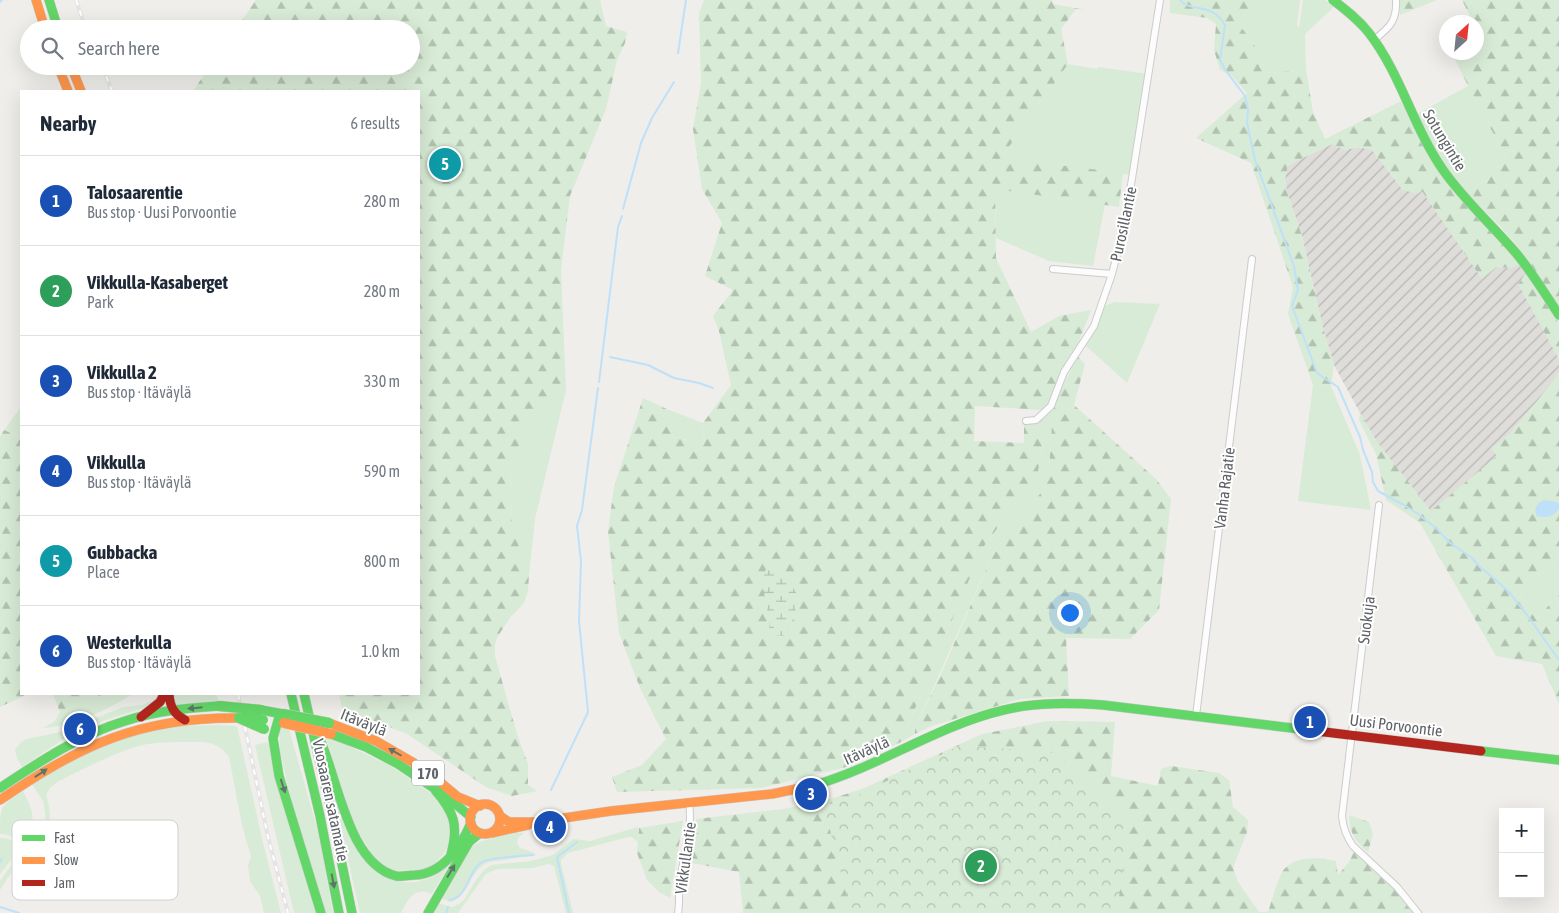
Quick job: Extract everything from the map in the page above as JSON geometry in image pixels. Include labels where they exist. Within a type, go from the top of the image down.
[{"type":"main road","points":[[36,0],[42,20]]},
{"type":"main road","points":[[49,0],[55,20]]},
{"type":"main road","name":"Sotungintie","points":[[1333,0],[1354,15],[1374,40],[1443,170],[1517,254],[1559,315]]},
{"type":"main road","points":[[62,75],[68,90]]},
{"type":"main road","points":[[75,75],[81,90]]},
{"type":"main road","points":[[141,717],[160,702],[164,695]]},
{"type":"main road","points":[[170,695],[172,711],[185,720]]},
{"type":"main road","name":"Vuosaaren satamatie","points":[[291,695],[320,816],[339,913]]},
{"type":"main road","points":[[304,695],[310,718],[323,742],[343,806],[360,848],[371,861],[388,874],[409,877],[433,870],[451,855],[464,839],[476,808],[485,805],[494,807],[500,816],[499,824],[492,832],[480,833],[469,842],[428,913]]},
{"type":"main road","name":"Itäväylä","points":[[500,816],[512,822],[539,822],[610,811],[776,793],[817,785],[854,772],[965,722],[999,711],[1046,704],[1110,706]]},
{"type":"main road","name":"Itäväylä","points":[[0,788],[55,753],[125,721],[172,711],[218,706],[262,720],[281,720],[330,728],[383,745],[421,768],[458,797],[480,806]]},
{"type":"main road","name":"Uusi Porvoontie","points":[[1110,706],[1559,760]]},
{"type":"main road","points":[[0,800],[59,762],[92,745],[144,727],[185,720],[220,718],[262,720],[273,738],[279,776],[321,913]]},
{"type":"main road","name":"Vuosaaren satamatie","points":[[310,718],[352,913]]},
{"type":"main road","points":[[273,738],[281,720]]},
{"type":"main road","name":"Itäväylä","points":[[330,728],[398,764],[464,810],[471,820]]},
{"type":"main road","points":[[435,790],[447,803],[455,818],[456,835],[451,855]]},
{"type":"main road","points":[[471,820],[473,827],[480,833]]},
{"type":"main road","name":"Itäväylä","points":[[492,832],[521,828],[539,822]]},
{"type":"street","name":"Purosillantie","points":[[1026,421],[1036,420],[1051,406],[1064,372],[1094,326],[1112,274],[1125,223],[1160,0]]},
{"type":"street","points":[[1374,40],[1392,24],[1397,10],[1396,0]]},
{"type":"street","name":"Vanha Rajatie","points":[[1196,716],[1252,259]]},
{"type":"street","points":[[1053,269],[1112,274]]},
{"type":"street","name":"Suokuja","points":[[1379,504],[1342,816],[1345,832],[1353,846],[1397,886],[1418,913]]},
{"type":"street","name":"Vikkullantie","points":[[678,913],[680,878],[691,820],[689,802]]},
{"type":"shaded area","points":[[1332,144],[1345,150],[1358,147],[1372,150],[1403,190],[1422,191],[1482,278],[1496,267],[1511,268],[1519,264],[1526,273],[1519,284],[1559,359],[1559,372],[1553,382],[1510,434],[1492,448],[1498,456],[1431,512],[1377,442],[1334,365],[1323,328],[1302,236],[1287,192],[1285,179],[1288,165]]},
{"type":"green space","points":[[256,0],[600,0],[606,26],[627,32],[625,43],[617,60],[606,109],[570,196],[561,270],[566,390],[527,425],[510,468],[512,526],[529,575],[528,591],[524,603],[510,618],[498,636],[495,644],[495,656],[517,734],[528,764],[528,785],[537,791],[512,796],[486,787],[407,734],[342,708],[339,695],[420,695],[420,90],[194,90],[204,75],[420,75],[420,20],[242,20]]},
{"type":"green space","points":[[704,0],[1052,0],[1053,4],[1086,10],[1076,9],[1061,29],[1068,64],[1001,158],[1123,173],[1119,207],[995,189],[996,258],[1031,332],[1059,316],[1091,310],[1079,341],[1062,371],[1049,404],[1043,410],[975,406],[974,441],[1024,443],[1024,424],[1036,422],[1044,416],[1044,434],[1037,478],[1024,492],[982,549],[901,742],[850,766],[761,788],[617,792],[612,777],[642,765],[666,739],[640,688],[619,633],[608,531],[614,487],[643,398],[667,409],[673,437],[704,444],[703,423],[731,385],[719,331],[713,316],[733,290],[705,276],[722,223],[702,189],[693,129],[701,83],[699,13]]},
{"type":"green space","points":[[1170,0],[1263,0],[1250,7],[1239,24],[1255,46],[1267,73],[1306,69],[1313,112],[1325,139],[1401,101],[1426,151],[1512,253],[1519,264],[1511,268],[1496,267],[1482,279],[1422,191],[1417,194],[1403,190],[1372,150],[1358,147],[1345,150],[1332,144],[1288,165],[1285,179],[1287,192],[1302,236],[1323,328],[1334,365],[1331,386],[1313,385],[1288,314],[1293,287],[1251,163],[1196,138],[1247,93],[1232,76],[1220,70],[1214,50],[1216,24],[1207,18],[1170,13]]},
{"type":"green space","points":[[1263,0],[1300,0],[1297,25],[1299,28],[1303,0],[1325,0],[1335,6],[1305,34],[1306,69],[1267,73],[1255,46],[1239,24],[1250,7]]},
{"type":"green space","points":[[1399,0],[1437,0],[1400,15]]},
{"type":"green space","points":[[1462,0],[1559,0],[1559,308],[1523,253],[1501,227],[1468,195],[1507,159],[1455,60],[1484,60],[1484,15],[1470,15]]},
{"type":"green space","points":[[1068,64],[1148,74],[1133,175],[1000,159]]},
{"type":"green space","points":[[1468,86],[1507,159],[1468,195],[1454,179],[1435,151],[1417,114]]},
{"type":"green space","points":[[995,189],[1105,205],[1093,266],[1049,261],[996,238]]},
{"type":"green space","points":[[1526,273],[1559,323],[1559,359],[1518,284]]},
{"type":"green space","points":[[1115,302],[1160,304],[1127,383],[1085,345],[1097,326],[1104,306]]},
{"type":"green space","points":[[1077,356],[1085,364],[1074,405],[1156,479],[1171,499],[1159,610],[1130,639],[1066,638],[1069,696],[1020,699],[932,726],[915,734],[915,729],[993,553],[1043,490],[1049,472],[1053,408]]},
{"type":"green space","points":[[1559,372],[1559,557],[1519,596],[1536,619],[1559,595],[1559,704],[1542,664],[1496,656],[1420,523],[1386,500],[1376,454],[1359,420],[1360,413],[1377,442],[1431,511],[1497,456],[1491,448],[1510,434]]},
{"type":"green space","points":[[1313,385],[1331,386],[1360,455],[1371,510],[1298,501]]},
{"type":"green space","points":[[566,390],[535,519],[529,575],[512,526],[510,468],[527,425]]},
{"type":"green space","points":[[20,408],[20,438],[4,430]]},
{"type":"green space","points":[[1053,408],[1049,472],[1043,490],[993,553],[915,729],[915,734],[901,742],[982,549],[1024,492],[1037,478],[1044,434],[1044,416]]},
{"type":"green space","points":[[667,409],[703,423],[704,444],[673,437]]},
{"type":"green space","points":[[4,430],[20,438],[20,695],[26,695],[0,707],[0,437]]},
{"type":"green space","points":[[1559,557],[1559,595],[1536,619],[1519,596]]},
{"type":"green space","points":[[766,569],[777,574],[796,591],[794,615],[791,625],[784,636],[769,635],[769,619],[764,593]]},
{"type":"green space","points":[[53,695],[102,695],[60,712]]},
{"type":"green space","points":[[102,695],[130,695],[77,721],[43,728],[54,722],[60,712]]},
{"type":"green space","points":[[159,695],[144,708],[96,723],[94,719],[123,707],[142,705],[152,701]]},
{"type":"green space","points":[[173,695],[214,695],[217,696],[219,703],[176,706]]},
{"type":"green space","points":[[1048,721],[1115,722],[1111,776],[1158,786],[1161,769],[1171,766],[1219,773],[1229,780],[1233,807],[1248,820],[1247,832],[1233,868],[1238,882],[1259,912],[1268,912],[1276,886],[1287,866],[1299,860],[1314,858],[1336,861],[1338,875],[1349,862],[1355,850],[1393,888],[1413,913],[743,913],[739,872],[686,862],[696,819],[783,809],[824,801],[862,789],[982,734]]},
{"type":"green space","points":[[183,726],[237,726],[281,913],[264,913],[260,896],[250,881],[248,865],[251,857],[242,825],[229,757],[216,745],[181,742],[148,744],[105,758],[57,782],[50,788],[46,795],[50,820],[45,820],[43,801],[32,784],[79,757],[111,743],[145,732]]},
{"type":"green space","points":[[279,726],[289,729],[319,835],[333,913],[325,913],[288,788],[280,750]]},
{"type":"green space","points":[[69,730],[71,734],[22,767],[15,750],[21,742]]},
{"type":"green space","points":[[326,738],[342,743],[389,765],[433,795],[451,819],[448,846],[443,855],[434,864],[426,869],[393,871],[376,861],[353,823]]},
{"type":"green space","points":[[268,742],[316,913],[294,913],[255,745]]},
{"type":"green space","points":[[961,745],[1056,753],[1129,820],[1117,913],[851,913],[824,806],[856,796]]},
{"type":"green space","points":[[23,791],[33,817],[32,820],[12,820],[12,837],[0,834],[1,812],[10,800]]},
{"type":"green space","points":[[334,796],[377,871],[389,878],[402,882],[415,882],[429,878],[447,866],[455,855],[432,894],[421,892],[413,895],[401,913],[360,913]]},
{"type":"green space","points":[[1349,815],[1369,822],[1373,834],[1368,852],[1359,844],[1354,836],[1350,827]]},
{"type":"green space","points":[[683,821],[670,898],[659,892],[647,880],[637,853],[639,828]]},
{"type":"green space","points":[[638,827],[638,842],[632,837],[628,837],[568,853],[561,860],[573,913],[566,913],[554,866],[549,864],[532,868],[497,869],[485,875],[458,913],[432,913],[437,903],[452,907],[464,900],[476,880],[491,865],[531,861],[553,855],[573,839],[590,841]]},
{"type":"green space","points":[[515,833],[524,833],[518,838],[517,843],[520,848],[537,855],[489,862],[477,871],[457,899],[451,902],[441,898],[471,847],[482,841]]},
{"type":"green space","points":[[0,838],[9,839],[12,840],[12,859],[0,874]]},
{"type":"green space","points":[[12,864],[12,872],[0,890],[0,881]]},
{"type":"water","points":[[1544,500],[1556,502],[1559,504],[1559,509],[1550,516],[1537,516],[1536,506]]},
{"type":"waterway","points":[[678,53],[686,0]]},
{"type":"waterway","points":[[1180,0],[1192,7],[1206,9],[1214,13],[1225,25],[1220,60],[1245,96],[1248,109],[1247,123],[1255,160],[1294,266],[1298,290],[1292,306],[1317,373],[1338,387],[1360,437],[1372,472],[1373,482],[1378,491],[1418,514],[1436,528],[1450,543],[1471,557],[1510,593],[1559,660]]},
{"type":"waterway","points":[[623,209],[641,143],[652,118],[674,82]]},
{"type":"waterway","points":[[599,382],[618,227],[622,216]]},
{"type":"waterway","points":[[610,357],[648,365],[674,378],[713,388]]},
{"type":"waterway","points":[[551,790],[588,712],[579,621],[581,561],[577,526],[582,510],[598,388]]},
{"type":"waterway","points":[[569,913],[557,857],[577,842]]},
{"type":"waterway","points":[[449,900],[456,898],[460,894],[473,871],[482,862],[499,858],[533,855]]},
{"type":"waterway","points":[[0,907],[19,913]]},
{"type":"waterway","points":[[446,913],[448,907]]},
{"type":"railway","points":[[76,0],[83,20]]},
{"type":"railway","points":[[106,75],[112,90]]},
{"type":"railway","points":[[238,695],[268,837],[288,913]]},
{"type":"traffic: fast","points":[[49,0],[55,20]]},
{"type":"traffic: fast","points":[[1333,0],[1357,19],[1369,33],[1390,66],[1423,136],[1443,170],[1460,192],[1522,260],[1559,315]]},
{"type":"traffic: fast","points":[[291,695],[320,816],[339,913]]},
{"type":"traffic: fast","points":[[304,695],[352,913]]},
{"type":"traffic: fast","points":[[815,785],[863,767],[956,725],[1016,707],[1041,704],[1103,705],[1300,729]]},
{"type":"traffic: fast","points":[[0,788],[60,750],[108,727],[159,712],[219,706]]},
{"type":"traffic: fast","points":[[219,706],[261,710]]},
{"type":"traffic: fast","points":[[261,710],[283,714]]},
{"type":"traffic: fast","points":[[283,714],[279,717],[273,738],[279,776],[321,913]]},
{"type":"traffic: fast","points":[[283,714],[329,723]]},
{"type":"traffic: fast","points":[[239,718],[264,729]]},
{"type":"traffic: fast","points":[[243,718],[263,720]]},
{"type":"traffic: fast","points":[[313,724],[353,833],[364,853],[378,867],[396,876],[415,875],[434,870],[450,857],[462,841],[471,823]]},
{"type":"traffic: fast","points":[[331,734],[366,747],[398,764],[447,797],[471,817]]},
{"type":"traffic: fast","points":[[1481,751],[1559,760]]},
{"type":"traffic: fast","points":[[435,790],[447,805],[453,819],[455,835],[451,854]]},
{"type":"traffic: fast","points":[[428,913],[469,842],[480,833]]},
{"type":"traffic: slow","points":[[36,0],[42,20]]},
{"type":"traffic: slow","points":[[62,75],[68,90]]},
{"type":"traffic: slow","points":[[75,75],[81,90]]},
{"type":"traffic: slow","points":[[0,800],[57,764],[112,738],[141,729],[171,723],[203,719],[239,718]]},
{"type":"traffic: slow","points":[[284,723],[331,734]]},
{"type":"traffic: slow","points":[[329,723],[376,741],[414,763],[458,797],[480,806]]},
{"type":"traffic: slow","points":[[500,816],[509,822],[537,822],[611,811],[772,794],[815,785]]},
{"type":"traffic: slow","points":[[485,804],[495,809],[500,819],[495,829],[485,834],[475,829],[470,819],[475,809],[485,804]]},
{"type":"traffic: slow","points":[[492,833],[528,825]]},
{"type":"traffic: jam","points":[[141,717],[160,702],[164,695]]},
{"type":"traffic: jam","points":[[169,695],[173,710],[185,720]]},
{"type":"traffic: jam","points":[[1300,729],[1481,751]]},
{"type":"place","name":"Gubbacka","points":[[445,164]]},
{"type":"place","name":"Talosaarentie","points":[[1310,722]]},
{"type":"place","name":"Westerkulla","points":[[80,729]]},
{"type":"place","name":"Vikkulla 2","points":[[811,794]]},
{"type":"place","name":"Vikkulla","points":[[550,827]]},
{"type":"place","name":"Vikkulla-Kasaberget","points":[[981,866]]}]
